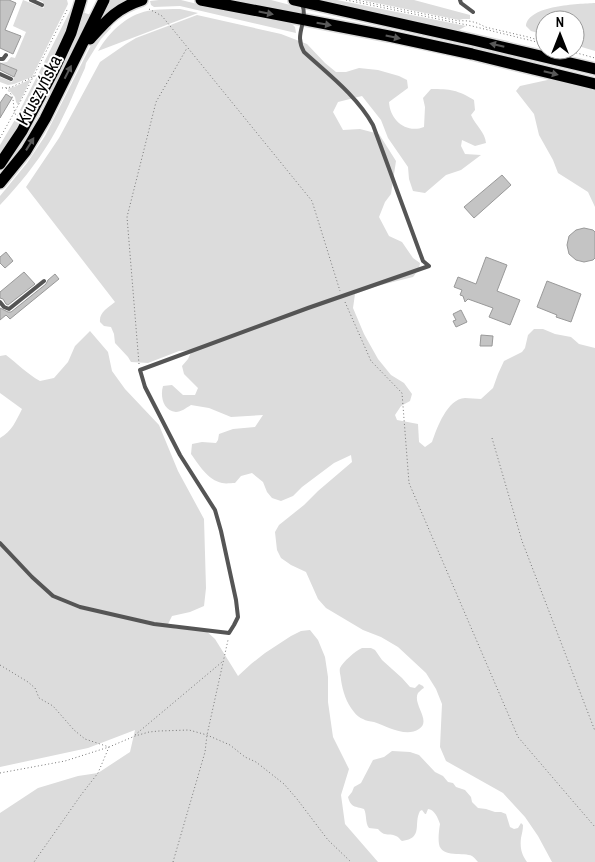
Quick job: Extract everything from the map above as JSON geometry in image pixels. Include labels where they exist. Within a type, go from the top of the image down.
[{"type":"main road","name":"Kruszyńska","points":[[0,164],[22,131],[54,70],[71,33],[81,0]]},
{"type":"main road","points":[[201,0],[389,36],[595,84]]},
{"type":"main road","points":[[298,1],[595,69]]},
{"type":"main road","name":"Kruszyńska","points":[[0,183],[26,151],[45,119],[102,4]]},
{"type":"main road","points":[[80,49],[114,14],[124,8],[146,4]]},
{"type":"lane","points":[[31,0],[42,5]]},
{"type":"lane","points":[[460,0],[461,3],[473,12]]},
{"type":"lane","points":[[0,543],[53,596],[80,607],[154,624],[229,633],[234,625],[238,617],[236,600],[215,510],[180,455],[145,387],[140,370],[429,266],[423,261],[373,125],[367,114],[304,52],[301,46],[299,40],[304,12],[298,1]]},
{"type":"lane","points":[[0,59],[3,59],[6,55]]},
{"type":"lane","points":[[0,74],[11,79]]},
{"type":"lane","points":[[0,302],[4,308],[10,308],[44,281]]},
{"type":"path","points":[[346,0],[535,41]]},
{"type":"path","points":[[356,0],[459,21],[479,23],[535,39]]},
{"type":"path","points":[[146,4],[162,16],[312,201],[342,296],[370,361],[402,393],[410,482],[518,737],[595,827]]},
{"type":"path","points":[[0,138],[69,6]]},
{"type":"path","points":[[140,370],[127,217],[156,102],[187,48]]},
{"type":"path","points":[[2,88],[12,87],[37,75]]},
{"type":"path","points":[[6,88],[13,97],[13,108],[16,116]]},
{"type":"path","points":[[492,438],[522,541],[595,731]]},
{"type":"path","points":[[173,862],[205,752],[229,633]]},
{"type":"path","points":[[135,736],[223,662]]},
{"type":"path","points":[[0,665],[35,688],[39,698],[53,706],[74,730],[85,739],[109,747]]},
{"type":"path","points":[[0,773],[65,761],[109,747],[135,736],[159,731],[189,730],[208,735],[230,745],[244,757],[256,762],[284,784],[328,840],[351,862]]},
{"type":"path","points":[[34,862],[98,773],[109,747]]},
{"type":"shaded area","points":[[23,0],[44,8],[43,2],[38,0],[67,0],[68,4],[32,77],[8,85],[0,82],[0,77],[12,82],[17,71],[0,63],[7,62],[11,57],[15,58],[26,32],[13,26]]},
{"type":"shaded area","points":[[111,0],[132,0],[108,14],[103,12]]},
{"type":"shaded area","points":[[181,0],[230,12],[291,23],[295,27],[296,33],[180,6],[154,7],[151,5],[150,1]]},
{"type":"shaded area","points":[[223,0],[271,0],[298,7],[302,14]]},
{"type":"shaded area","points":[[314,0],[337,0],[466,26],[459,30],[454,30]]},
{"type":"shaded area","points":[[362,0],[414,0],[470,15],[470,19],[459,20]]},
{"type":"shaded area","points":[[595,3],[595,51],[585,48],[585,10],[544,10],[567,5]]},
{"type":"shaded area","points":[[71,9],[73,9],[67,30],[59,47],[22,120],[0,155],[0,145],[16,118]]},
{"type":"shaded area","points":[[180,9],[198,13],[98,51],[114,30],[128,19],[153,10]]},
{"type":"shaded area","points":[[82,12],[91,15],[51,95],[48,97],[47,95]]},
{"type":"shaded area","points":[[535,14],[535,32],[526,26],[529,19]]},
{"type":"shaded area","points":[[197,15],[281,34],[307,44],[336,72],[346,72],[359,68],[378,70],[407,80],[408,88],[389,102],[390,109],[396,120],[411,129],[424,127],[425,107],[423,98],[431,89],[454,91],[474,100],[475,110],[471,115],[484,136],[486,143],[475,146],[462,140],[461,146],[465,154],[481,155],[461,170],[446,175],[425,193],[413,191],[408,167],[388,138],[381,120],[362,96],[338,102],[333,112],[343,130],[360,129],[379,134],[396,161],[391,194],[385,202],[379,217],[389,236],[402,242],[413,258],[420,263],[419,269],[413,277],[355,294],[353,308],[364,334],[378,359],[391,375],[404,383],[412,394],[410,401],[401,406],[395,415],[397,420],[418,424],[419,442],[425,447],[432,442],[444,415],[453,403],[465,398],[481,399],[493,388],[504,361],[522,352],[528,335],[534,329],[543,329],[555,334],[571,337],[579,344],[595,348],[595,862],[552,862],[525,817],[503,793],[446,761],[440,747],[442,704],[436,689],[426,673],[398,647],[381,637],[363,630],[326,608],[318,599],[306,572],[281,558],[277,550],[275,532],[279,525],[352,462],[351,455],[334,463],[293,496],[281,501],[272,498],[263,482],[252,473],[241,476],[235,483],[224,483],[212,479],[191,454],[192,444],[202,442],[216,443],[219,434],[233,429],[255,427],[263,415],[231,417],[209,408],[191,405],[178,412],[168,409],[162,398],[163,386],[172,385],[183,395],[195,395],[198,388],[184,374],[182,366],[192,350],[179,351],[148,363],[131,362],[115,343],[111,327],[104,326],[100,322],[102,313],[115,302],[26,187],[59,138],[100,62],[136,38]]},
{"type":"shaded area","points":[[107,24],[111,28],[101,39],[86,63],[69,105],[50,141],[27,174],[0,205],[0,196],[27,163],[45,136],[91,45]]},
{"type":"shaded area","points":[[31,79],[18,105],[15,97],[8,89]]},
{"type":"shaded area","points":[[552,79],[595,91],[595,207],[588,192],[558,173],[539,135],[534,114],[516,91],[520,86]]},
{"type":"shaded area","points":[[90,331],[108,352],[112,371],[125,389],[159,425],[178,471],[204,519],[206,588],[204,606],[190,612],[172,616],[167,626],[177,629],[204,629],[215,639],[238,676],[265,653],[291,636],[301,631],[310,630],[318,640],[325,657],[333,737],[349,769],[341,795],[345,824],[378,862],[0,862],[0,813],[38,788],[78,776],[98,773],[130,752],[135,730],[88,748],[0,767],[0,438],[11,429],[22,409],[0,393],[0,356],[6,355],[40,381],[54,378],[68,362],[75,346]]},
{"type":"shaded area","points":[[362,648],[375,650],[382,660],[410,687],[415,688],[419,684],[423,686],[424,688],[418,693],[417,697],[423,717],[422,726],[419,729],[402,732],[362,719],[351,708],[344,693],[340,668],[349,657]]},
{"type":"shaded area","points":[[392,751],[410,752],[419,755],[435,772],[443,776],[448,782],[465,790],[478,808],[506,814],[510,827],[514,829],[518,828],[521,823],[523,830],[521,847],[527,862],[478,862],[469,855],[444,851],[439,844],[440,824],[436,814],[430,809],[428,809],[426,814],[422,810],[420,811],[416,834],[409,839],[402,841],[394,835],[369,828],[364,809],[352,805],[348,797],[354,787],[361,783],[373,760],[384,757]]},
{"type":"building","points":[[0,0],[9,0],[16,3],[5,30],[21,36],[13,54],[0,48]]},
{"type":"building","points":[[0,63],[17,70],[14,77],[0,70]]},
{"type":"building","points":[[6,94],[12,98],[0,118],[0,103]]},
{"type":"building","points":[[502,175],[511,185],[474,218],[464,207]]},
{"type":"building","points":[[584,228],[595,232],[595,258],[584,262],[576,260],[569,254],[567,245],[569,236],[576,230]]},
{"type":"building","points":[[6,252],[13,261],[5,268],[0,263],[0,257]]},
{"type":"building","points":[[486,257],[507,265],[497,291],[520,300],[510,325],[489,317],[493,308],[468,299],[465,302],[463,296],[460,295],[462,290],[454,287],[458,277],[476,284]]},
{"type":"building","points":[[24,272],[35,284],[8,305],[6,304],[0,298],[0,292]]},
{"type":"building","points":[[55,274],[59,279],[10,319],[6,315],[0,320],[0,308],[11,312],[46,284]]},
{"type":"building","points":[[547,281],[581,294],[571,322],[537,307]]},
{"type":"building","points":[[461,310],[467,322],[456,327],[453,321],[456,320],[453,314]]},
{"type":"building","points":[[481,335],[493,336],[492,346],[480,346]]}]
